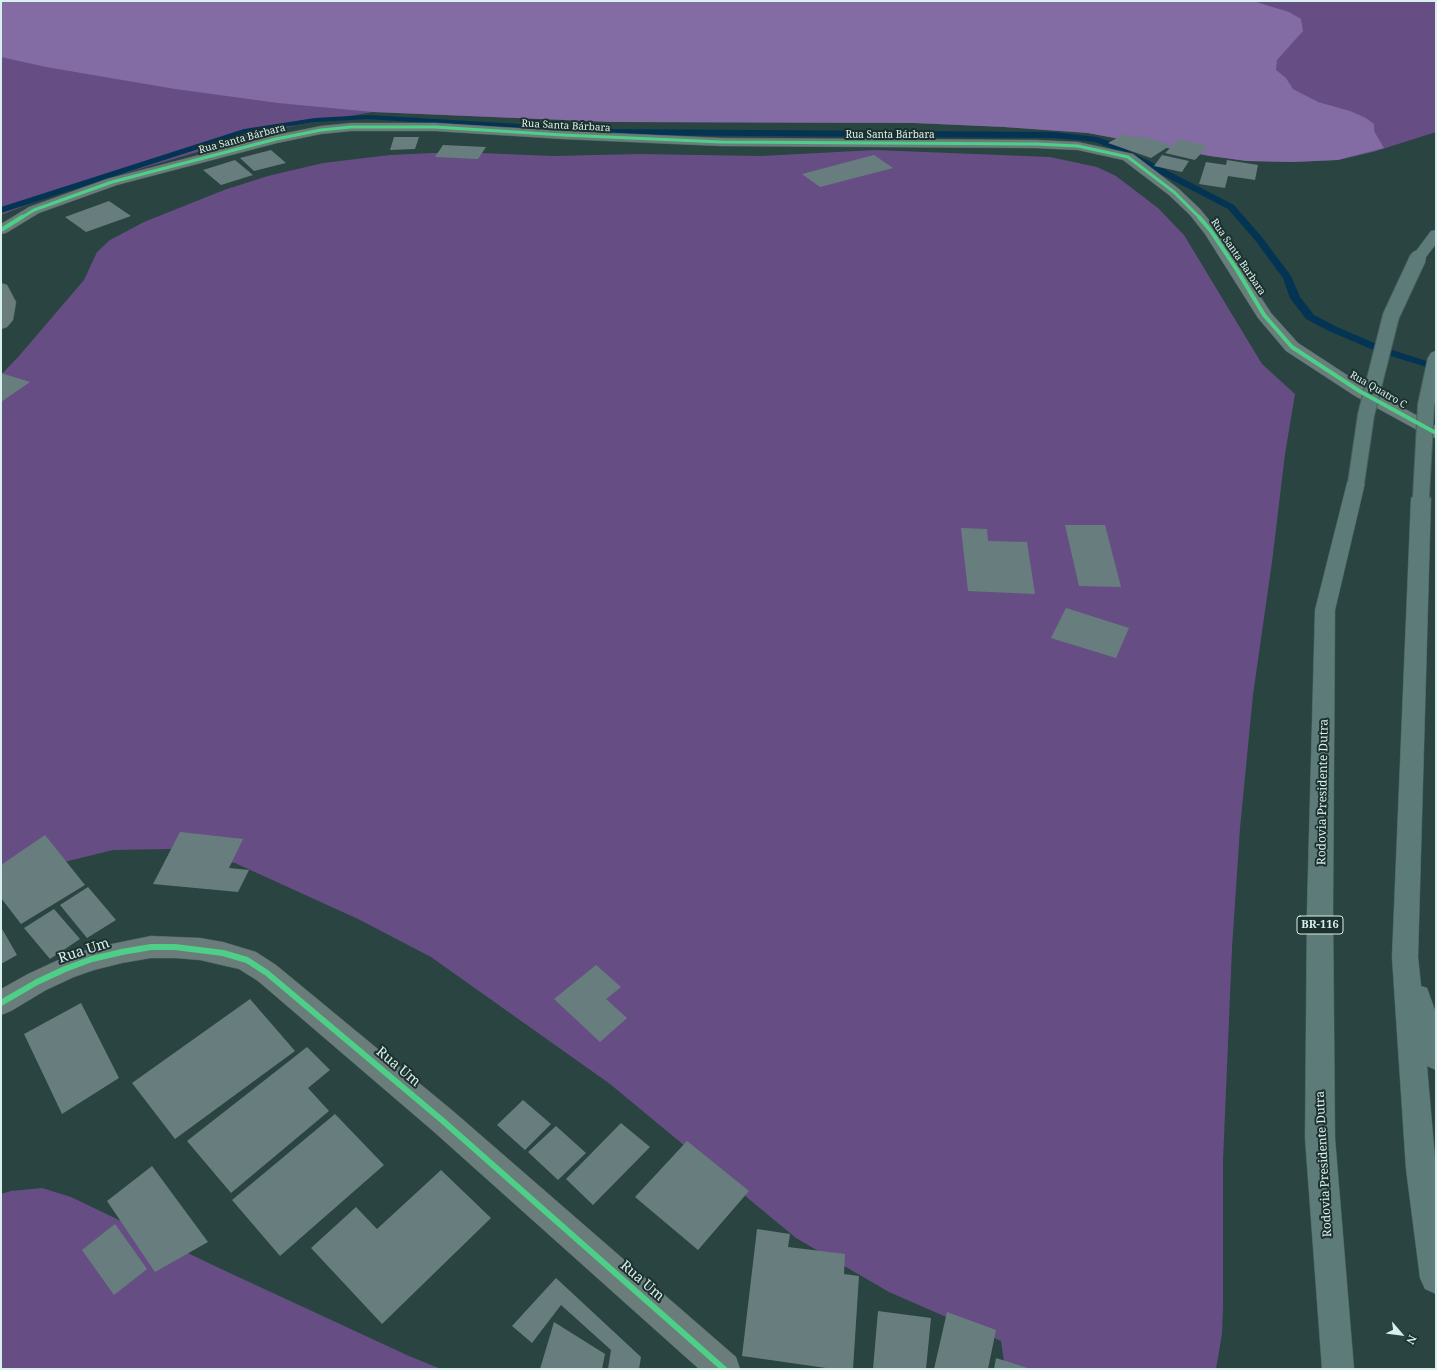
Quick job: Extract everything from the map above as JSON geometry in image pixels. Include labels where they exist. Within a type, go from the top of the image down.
[{"type":"highway","name":"Rodovia Presidente Dutra","points":[[1338,1369],[1320,1138],[1320,910],[1325,610],[1356,483],[1366,415],[1391,316],[1418,258],[1436,234]]},
{"type":"highway","points":[[1436,359],[1426,405],[1421,498],[1405,957],[1421,1169],[1436,1278]]},
{"type":"highway","points":[[1405,957],[1436,1058]]},
{"type":"highway","points":[[1328,1369],[1334,1327]]},
{"type":"street","name":"Rua Santa Bárbara","points":[[1,230],[34,210],[112,182],[276,139],[321,130],[351,127],[435,127],[563,135],[721,142],[1064,145],[1097,148],[1113,152],[1128,157],[1143,167]]},
{"type":"street","name":"Rua Santa Barbara","points":[[1143,167],[1174,192],[1211,230],[1238,270],[1264,315],[1292,346],[1313,361]]},
{"type":"street","points":[[1,288],[8,302],[4,320],[1,324]]},
{"type":"street","name":"Rua Quatro C","points":[[1313,361],[1361,392],[1436,433]]},
{"type":"street","name":"Rua Um","points":[[1,1003],[37,982],[65,969],[122,952],[151,947],[200,948],[247,960],[267,973],[443,1121],[724,1369]]},
{"type":"shaded area","points":[[1,1],[1436,1],[1436,132],[1373,152],[1338,160],[1292,162],[1247,161],[1210,156],[1088,133],[1004,127],[914,123],[612,122],[373,112],[297,125],[235,141],[57,193],[1,215]]},
{"type":"shaded area","points":[[1,1],[1253,1],[1289,12],[1301,19],[1303,31],[1277,60],[1276,70],[1286,78],[1293,89],[1318,102],[1350,111],[1366,118],[1374,124],[1374,131],[1384,148],[1338,160],[1292,162],[1247,161],[1210,156],[1088,133],[1004,127],[914,123],[612,122],[373,112],[278,103],[175,89],[46,67],[1,57]]},
{"type":"shaded area","points":[[875,150],[1050,157],[1097,167],[1116,176],[1158,208],[1184,235],[1262,364],[1295,394],[1285,454],[1272,562],[1253,695],[1240,828],[1232,948],[1223,1161],[1222,1334],[1216,1369],[1005,1369],[1001,1341],[889,1292],[796,1238],[610,1084],[431,957],[358,919],[235,863],[172,849],[113,850],[40,868],[1,886],[1,375],[84,280],[97,252],[110,240],[144,222],[224,190],[268,176],[323,163],[390,155],[455,152],[553,156],[640,154],[761,156]]},
{"type":"shaded area","points":[[42,1188],[71,1197],[219,1268],[409,1356],[441,1369],[1,1369],[1,1194],[11,1191]]},
{"type":"building","points":[[1124,134],[1138,138],[1141,136],[1171,145],[1151,158],[1108,143]]},
{"type":"building","points":[[394,137],[419,137],[415,149],[390,150]]},
{"type":"building","points":[[1179,139],[1208,146],[1195,160],[1165,153]]},
{"type":"building","points":[[443,145],[486,147],[478,159],[435,157]]},
{"type":"building","points":[[271,150],[286,163],[254,171],[240,158]]},
{"type":"building","points":[[874,155],[893,168],[820,187],[802,174]]},
{"type":"building","points":[[1162,155],[1189,161],[1182,172],[1154,166]]},
{"type":"building","points":[[235,160],[253,175],[221,185],[203,170]]},
{"type":"building","points":[[1227,160],[1258,165],[1255,180],[1228,176],[1225,188],[1199,184],[1206,162],[1226,165]]},
{"type":"building","points":[[109,201],[131,216],[86,232],[65,217]]},
{"type":"building","points":[[1,373],[30,382],[1,402]]},
{"type":"building","points":[[1065,525],[1105,525],[1121,587],[1079,586]]},
{"type":"building","points":[[961,528],[987,529],[988,541],[1027,542],[1035,594],[968,591]]},
{"type":"building","points":[[1066,608],[1129,628],[1116,658],[1051,638]]},
{"type":"building","points":[[180,832],[243,839],[229,868],[249,870],[238,892],[153,884]]},
{"type":"building","points":[[45,835],[85,885],[21,924],[1,898],[1,865]]},
{"type":"building","points":[[88,887],[116,920],[87,938],[60,905]]},
{"type":"building","points":[[54,909],[80,939],[50,959],[24,928]]},
{"type":"building","points":[[1,927],[17,955],[1,964]]},
{"type":"building","points":[[596,965],[621,987],[606,999],[627,1018],[600,1042],[554,999]]},
{"type":"building","points":[[250,999],[295,1051],[175,1139],[132,1083]]},
{"type":"building","points":[[81,1003],[119,1078],[62,1114],[24,1034]]},
{"type":"building","points":[[307,1047],[330,1070],[308,1088],[329,1111],[231,1193],[187,1141]]},
{"type":"building","points":[[523,1100],[551,1124],[525,1150],[497,1125]]},
{"type":"building","points":[[335,1114],[384,1165],[280,1256],[232,1200]]},
{"type":"building","points":[[621,1123],[650,1147],[593,1205],[566,1179]]},
{"type":"building","points":[[556,1126],[586,1153],[558,1180],[528,1152]]},
{"type":"building","points":[[687,1141],[749,1191],[698,1250],[635,1197]]},
{"type":"building","points":[[152,1166],[208,1242],[155,1272],[107,1201]]},
{"type":"building","points":[[441,1170],[491,1218],[382,1324],[311,1248],[356,1207],[377,1229]]},
{"type":"building","points":[[115,1224],[147,1269],[114,1295],[82,1250]]},
{"type":"building","points":[[757,1229],[790,1234],[788,1247],[845,1254],[844,1274],[859,1276],[853,1369],[833,1369],[742,1356]]},
{"type":"building","points":[[556,1278],[641,1357],[639,1369],[608,1369],[611,1350],[561,1305],[532,1343],[512,1326]]},
{"type":"building","points":[[878,1311],[931,1318],[926,1369],[873,1369]]},
{"type":"building","points":[[947,1312],[996,1330],[988,1369],[934,1369]]},
{"type":"building","points":[[554,1322],[605,1354],[602,1369],[540,1369]]},
{"type":"building","points":[[996,1358],[1031,1369],[994,1369]]},
{"type":"waterway","points":[[1,210],[247,131],[315,120],[368,117],[604,132],[1053,135],[1078,137],[1097,140],[1111,145],[1231,207],[1258,238],[1288,278],[1295,298],[1310,317],[1333,329],[1382,350],[1436,367]]},
{"type":"cycle path","points":[[1,230],[34,210],[112,182],[276,139],[321,130],[351,127],[435,127],[563,135],[721,142],[1036,144],[1078,146],[1128,157],[1143,167],[1174,192],[1195,212],[1211,231],[1264,315],[1292,347],[1361,392],[1436,433]]},
{"type":"cycle path","points":[[1,1003],[37,982],[65,969],[92,959],[122,952],[151,947],[175,947],[223,953],[247,960],[267,973],[443,1121],[724,1369]]}]
